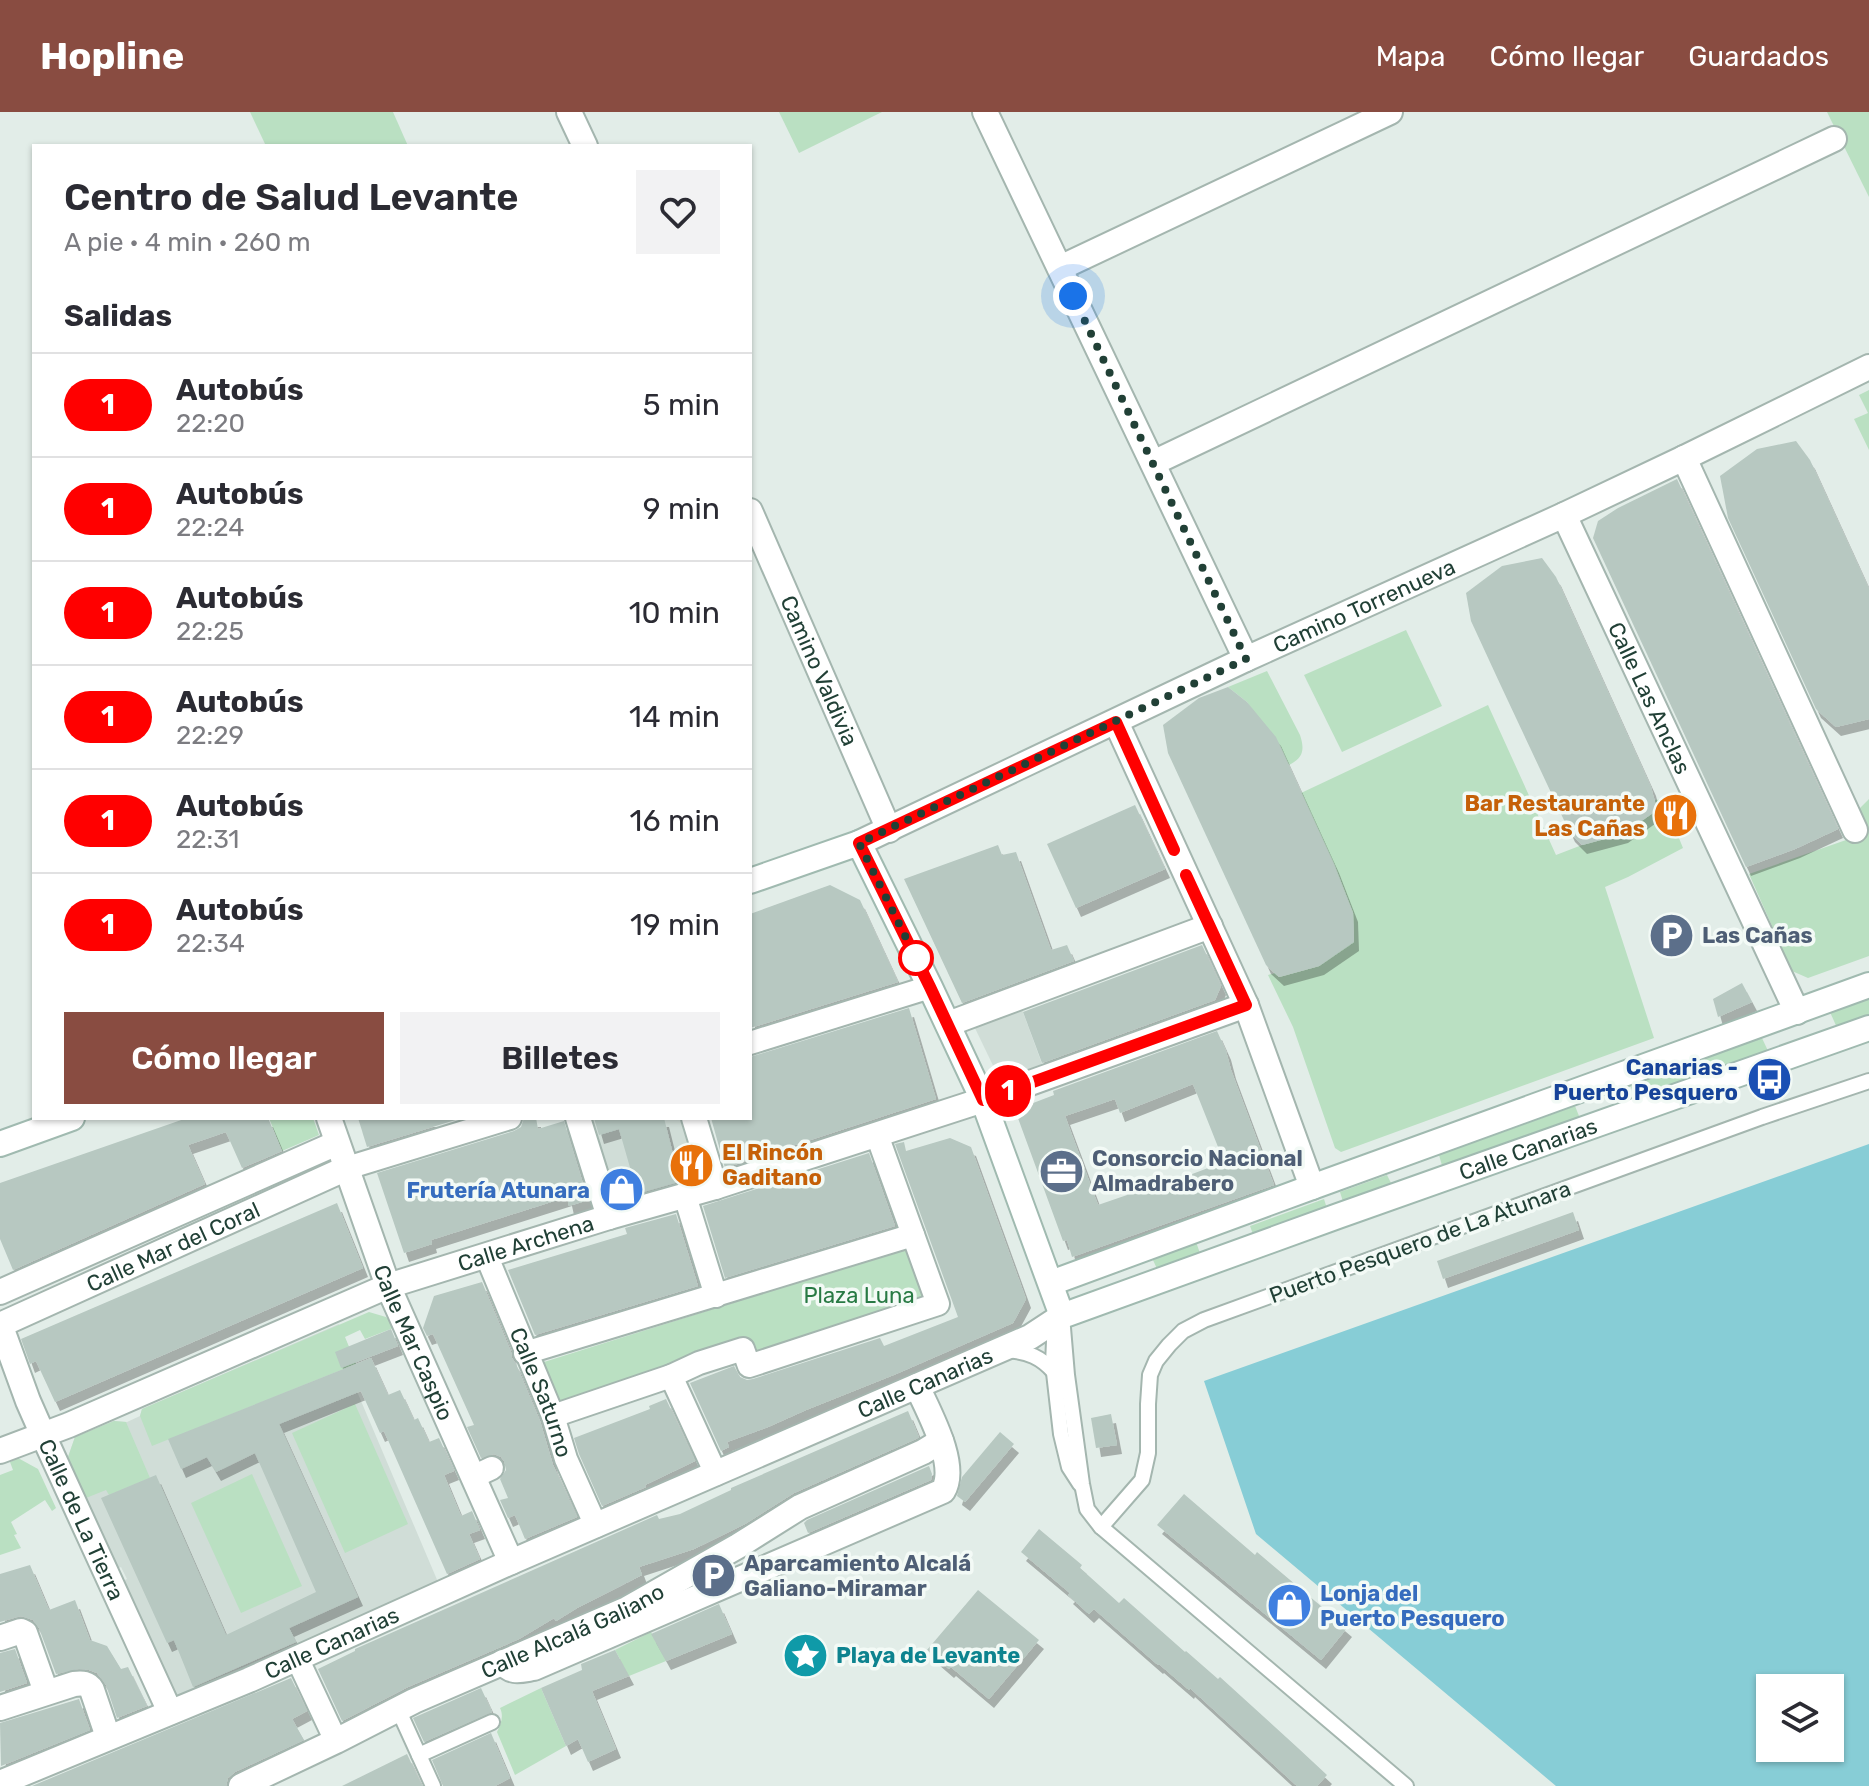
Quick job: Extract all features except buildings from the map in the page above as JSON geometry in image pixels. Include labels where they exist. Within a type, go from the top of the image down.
[{"type":"street","points":[[569,112],[584,144]]},
{"type":"street","points":[[985,112],[1246,659]]},
{"type":"street","points":[[1060,268],[1390,112]]},
{"type":"street","points":[[1153,463],[1834,139]]},
{"type":"street","name":"Camino Torrenueva","points":[[752,880],[889,830],[1246,659],[1564,515],[1869,367]]},
{"type":"street","points":[[1684,458],[1855,830]]},
{"type":"street","name":"Calle Las Anclas","points":[[1564,515],[1797,1012]]},
{"type":"street","name":"Camino Valdivia","points":[[752,516],[889,830]]},
{"type":"street","points":[[1116,722],[1246,1005],[1312,1187]]},
{"type":"street","points":[[859,843],[983,1100],[1062,1316]]},
{"type":"street","points":[[948,1024],[1210,926]]},
{"type":"street","name":"Calle Canarias","points":[[1051,1283],[1869,985]]},
{"type":"street","points":[[752,1042],[930,987]]},
{"type":"street","name":"Calle Archena","points":[[0,1451],[388,1286],[877,1135],[1246,1005]]},
{"type":"street","name":"Calle Canarias","points":[[0,1782],[297,1658],[1030,1337],[1062,1316],[1869,1028]]},
{"type":"street","points":[[0,1144],[66,1120]]},
{"type":"street","name":"Calle Mar Caspio","points":[[330,1120],[388,1286],[483,1473],[511,1562]]},
{"type":"street","points":[[347,1168],[503,1120]]},
{"type":"street","points":[[579,1120],[609,1217]]},
{"type":"street","points":[[695,1120],[715,1187]]},
{"type":"street","points":[[553,1416],[743,1349],[749,1366],[938,1304],[877,1135]]},
{"type":"street","name":"Calle Mar del Coral","points":[[0,1292],[337,1143]]},
{"type":"street","name":"Calle Mar del Coral","points":[[0,1324],[347,1168]]},
{"type":"street","points":[[685,1196],[716,1296]]},
{"type":"street","points":[[525,1353],[913,1235]]},
{"type":"street","name":"Calle Saturno","points":[[487,1257],[553,1416],[560,1444],[596,1526]]},
{"type":"street","name":"Calle de La Tierra","points":[[0,1324],[28,1401],[170,1712]]},
{"type":"street","points":[[671,1376],[716,1474]]},
{"type":"street","points":[[503,1662],[515,1671],[534,1668],[943,1491],[947,1485],[948,1471],[941,1441],[917,1386]]},
{"type":"street","name":"Calle Alcalá Galiano","points":[[241,1786],[398,1709],[627,1609],[800,1507],[941,1441]]},
{"type":"street","points":[[0,1638],[21,1631],[25,1633],[46,1692]]},
{"type":"street","points":[[297,1658],[336,1741]]},
{"type":"street","points":[[0,1708],[81,1683],[90,1686],[108,1737]]},
{"type":"lane","name":"Puerto Pesquero de La Atunara","points":[[1101,1527],[1142,1480],[1148,1453],[1150,1375],[1156,1361],[1183,1331],[1204,1320],[1869,1081]]},
{"type":"lane","points":[[1062,1316],[1054,1341],[1054,1372],[1063,1446],[1069,1467],[1083,1487]]},
{"type":"lane","points":[[1062,1316],[1067,1375],[1087,1509],[1101,1527],[1406,1786]]},
{"type":"lane","points":[[999,1349],[1034,1355],[1054,1372]]},
{"type":"lane","points":[[398,1709],[433,1786]]},
{"type":"lane","points":[[419,1755],[492,1722]]},
{"type":"shaded area","points":[[1021,1007],[1042,1064],[1000,1080],[973,1024]]},
{"type":"shaded area","points":[[579,1120],[695,1120],[715,1187],[609,1217]]},
{"type":"shaded area","points":[[339,1324],[356,1364],[347,1368],[438,1582],[177,1697],[173,1695],[123,1581],[127,1579],[121,1567],[117,1569],[68,1457],[75,1437],[114,1421],[127,1422],[140,1416],[142,1409]]},
{"type":"green space","points":[[250,112],[393,112],[407,144],[265,144]]},
{"type":"green space","points":[[779,112],[882,112],[799,153]]},
{"type":"green space","points":[[1827,112],[1869,112],[1869,197]]},
{"type":"green space","points":[[1869,390],[1869,450],[1854,419],[1868,413],[1859,395]]},
{"type":"green space","points":[[1406,630],[1442,706],[1342,752],[1304,675]]},
{"type":"green space","points":[[1267,671],[1302,740],[1300,756],[1289,765],[1247,702],[1228,687]]},
{"type":"green space","points":[[1488,705],[1556,855],[1623,834],[1657,810],[1655,800],[1663,799],[1683,848],[1605,887],[1654,1038],[1341,1152],[1335,1148],[1293,1027],[1268,975],[1275,973],[1279,977],[1319,966],[1354,941],[1353,913],[1301,793]]},
{"type":"green space","points":[[1869,799],[1869,832],[1859,809]]},
{"type":"green space","points":[[1869,832],[1869,956],[1808,978],[1792,971],[1749,874]]},
{"type":"green space","points":[[1869,997],[1869,1018],[1838,1030],[1830,1012]]},
{"type":"green space","points":[[1761,1036],[1769,1053],[1636,1101],[1629,1082]]},
{"type":"green space","points":[[1575,1106],[1581,1121],[1443,1169],[1439,1155]]},
{"type":"green space","points":[[270,1120],[314,1120],[319,1135],[282,1151]]},
{"type":"green space","points":[[1387,1175],[1393,1187],[1344,1205],[1340,1192]]},
{"type":"green space","points":[[1324,1199],[1328,1212],[1254,1237],[1250,1226]]},
{"type":"green space","points":[[1196,1242],[1201,1256],[1158,1271],[1153,1260]]},
{"type":"green space","name":"Plaza Luna","points":[[911,1247],[930,1304],[753,1359],[747,1342],[560,1406],[544,1362]]},
{"type":"green space","points":[[369,1312],[386,1317],[396,1327],[365,1339],[360,1330],[345,1337],[356,1364],[152,1446],[140,1416],[142,1409]]},
{"type":"green space","points":[[355,1404],[408,1524],[345,1553],[292,1433]]},
{"type":"green space","points":[[114,1421],[126,1422],[150,1478],[109,1495],[106,1490],[86,1498],[68,1457],[75,1437]]},
{"type":"green space","points":[[18,1458],[38,1469],[56,1508],[52,1511],[45,1500],[11,1522],[21,1548],[0,1555],[0,1475],[13,1470],[10,1462]]},
{"type":"green space","points":[[252,1474],[302,1586],[241,1613],[191,1503]]},
{"type":"green space","points":[[651,1632],[666,1661],[629,1676],[615,1650]]},
{"type":"green space","points":[[541,1688],[566,1746],[515,1775],[497,1732],[502,1720],[500,1708]]},
{"type":"water","points":[[1869,1144],[1869,1786],[1556,1786],[1256,1534],[1204,1381]]},
{"type":"bus line","name":"1","points":[[1174,850],[1116,722],[859,843],[983,1100],[1246,1005],[1186,875]]},
{"type":"place","name":"Bar Restaurante Las Cañas","points":[[1676,816]]},
{"type":"place","name":"Las Cañas","points":[[1671,935]]},
{"type":"place","name":"Canarias - Puerto Pesquero","points":[[1769,1080]]},
{"type":"place","name":"El Rincón Gaditano","points":[[691,1165]]},
{"type":"place","name":"Consorcio Nacional Almadrabero","points":[[1061,1171]]},
{"type":"place","name":"Frutería Atunara","points":[[621,1190]]},
{"type":"place","name":"Aparcamiento Alcalá Galiano-Miramar","points":[[713,1576]]},
{"type":"place","name":"Lonja del Puerto Pesquero","points":[[1289,1606]]},
{"type":"place","name":"Playa de Levante","points":[[805,1655]]},
{"type":"route","points":[[916,958],[859,843],[1246,659],[1073,296]]}]
